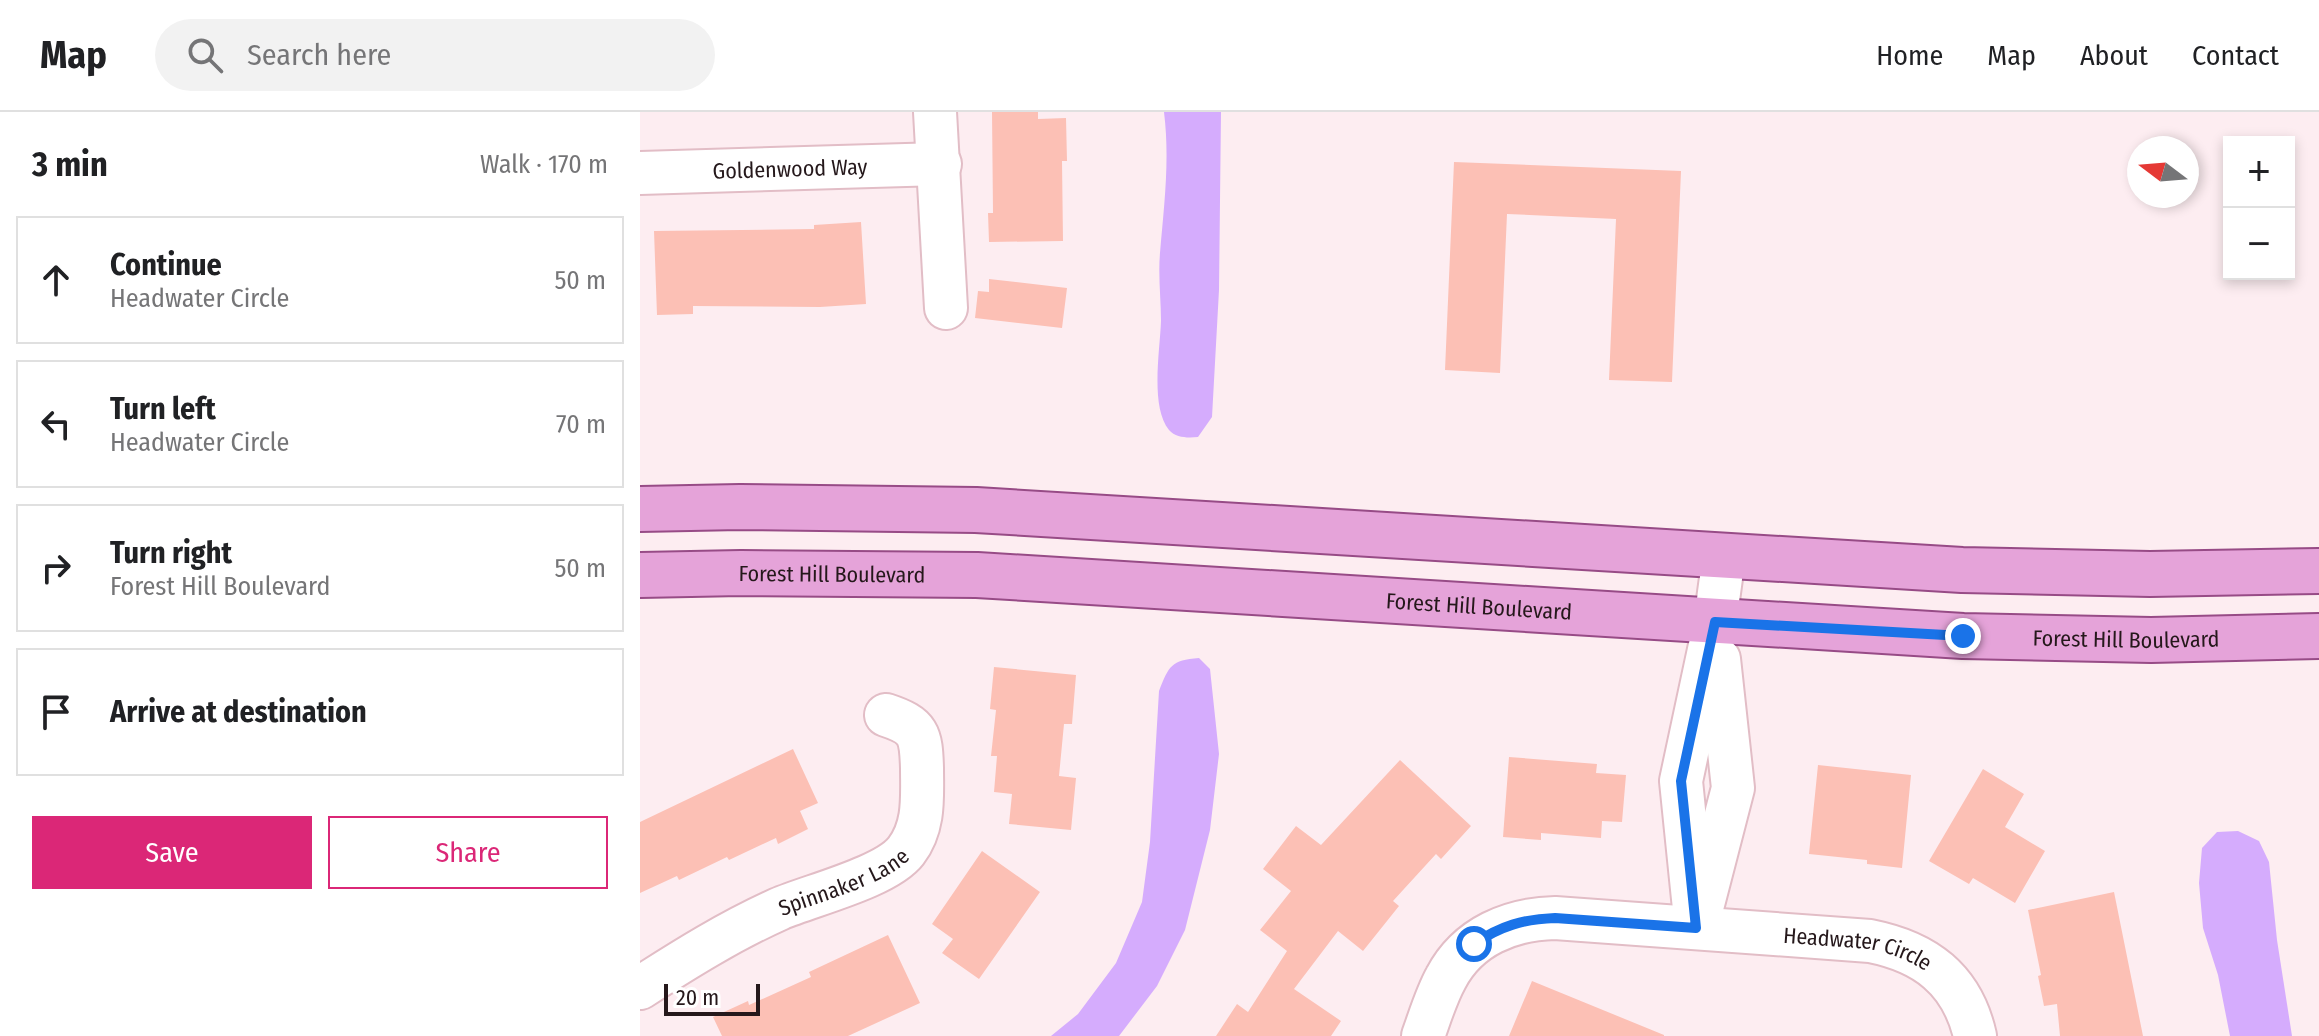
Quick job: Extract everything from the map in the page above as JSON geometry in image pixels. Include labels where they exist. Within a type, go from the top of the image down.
[{"type":"main road","points":[[640,509],[976,510],[1978,571],[2150,574],[2319,571]]},
{"type":"main road","name":"Forest Hill Boulevard","points":[[640,575],[977,575],[1963,636],[2151,640],[2319,636]]},
{"type":"street","points":[[935,112],[946,308]]},
{"type":"street","name":"Goldenwood Way","points":[[640,173],[940,164]]},
{"type":"street","points":[[1696,928],[1733,788],[1715,622],[1724,556]]},
{"type":"street","name":"Spinnaker Lane","points":[[640,988],[701,948],[779,909],[888,867],[906,852],[917,832],[923,810],[921,739],[908,723],[886,715]]},
{"type":"street","name":"Headwater Circle","points":[[1423,1036],[1446,978],[1458,960],[1492,932],[1512,923],[1555,918],[1870,941],[1904,950],[1933,966],[1949,981],[1962,999],[1975,1036]]},
{"type":"shaded area","points":[[1164,112],[1221,112],[1219,290],[1212,417],[1198,437],[1179,436],[1169,430],[1163,420],[1158,393],[1161,321],[1159,262],[1166,165]]},
{"type":"shaded area","points":[[1199,658],[1210,669],[1219,754],[1210,830],[1185,930],[1157,986],[1119,1036],[1051,1036],[1078,1014],[1116,963],[1142,902],[1150,842],[1159,691],[1172,666],[1182,660]]},
{"type":"shaded area","points":[[2238,831],[2259,841],[2269,862],[2292,1036],[2230,1036],[2218,975],[2203,928],[2199,883],[2202,848],[2217,832]]},
{"type":"building","points":[[992,112],[1038,112],[1038,119],[1066,118],[1067,161],[1062,161],[1063,241],[989,242],[988,213],[993,213]]},
{"type":"building","points":[[1454,162],[1681,171],[1672,382],[1609,380],[1616,219],[1507,214],[1500,373],[1445,370]]},
{"type":"building","points":[[861,222],[866,304],[820,307],[693,306],[693,314],[657,315],[654,231],[814,229],[814,225]]},
{"type":"building","points":[[989,279],[1067,288],[1062,328],[975,318],[978,291],[989,292]]},
{"type":"building","points":[[994,667],[1076,675],[1072,724],[1064,724],[1059,776],[1076,778],[1071,830],[1009,824],[1012,794],[994,792],[997,756],[991,756],[996,710],[990,709]]},
{"type":"building","points":[[793,749],[818,803],[800,811],[808,829],[778,844],[776,838],[729,860],[727,857],[679,880],[677,876],[640,893],[640,822]]},
{"type":"building","points":[[1509,757],[1597,764],[1596,773],[1626,775],[1622,822],[1602,821],[1601,838],[1541,833],[1541,840],[1503,837]]},
{"type":"building","points":[[1400,760],[1471,826],[1441,859],[1436,854],[1393,901],[1399,906],[1363,951],[1338,931],[1294,989],[1341,1021],[1331,1036],[1216,1036],[1237,1004],[1248,1012],[1287,951],[1260,930],[1291,891],[1263,869],[1296,826],[1321,845]]},
{"type":"building","points":[[1818,765],[1911,775],[1902,868],[1867,864],[1867,860],[1809,854]]},
{"type":"building","points":[[1983,769],[2024,794],[2005,827],[2045,851],[2015,903],[1973,878],[1969,884],[1929,861]]},
{"type":"building","points":[[982,851],[1040,892],[979,979],[942,953],[953,939],[932,924]]},
{"type":"building","points":[[2114,892],[2143,1036],[2060,1036],[2057,1004],[2044,1006],[2028,910]]},
{"type":"building","points":[[888,935],[920,1003],[848,1036],[722,1036],[713,1017],[748,1001],[749,1005],[811,977],[809,972]]},
{"type":"building","points":[[1532,981],[1664,1035],[1664,1036],[1509,1036]]},
{"type":"route","points":[[1474,944],[1512,923],[1534,919],[1696,928],[1681,781],[1715,622],[1963,636]]}]
